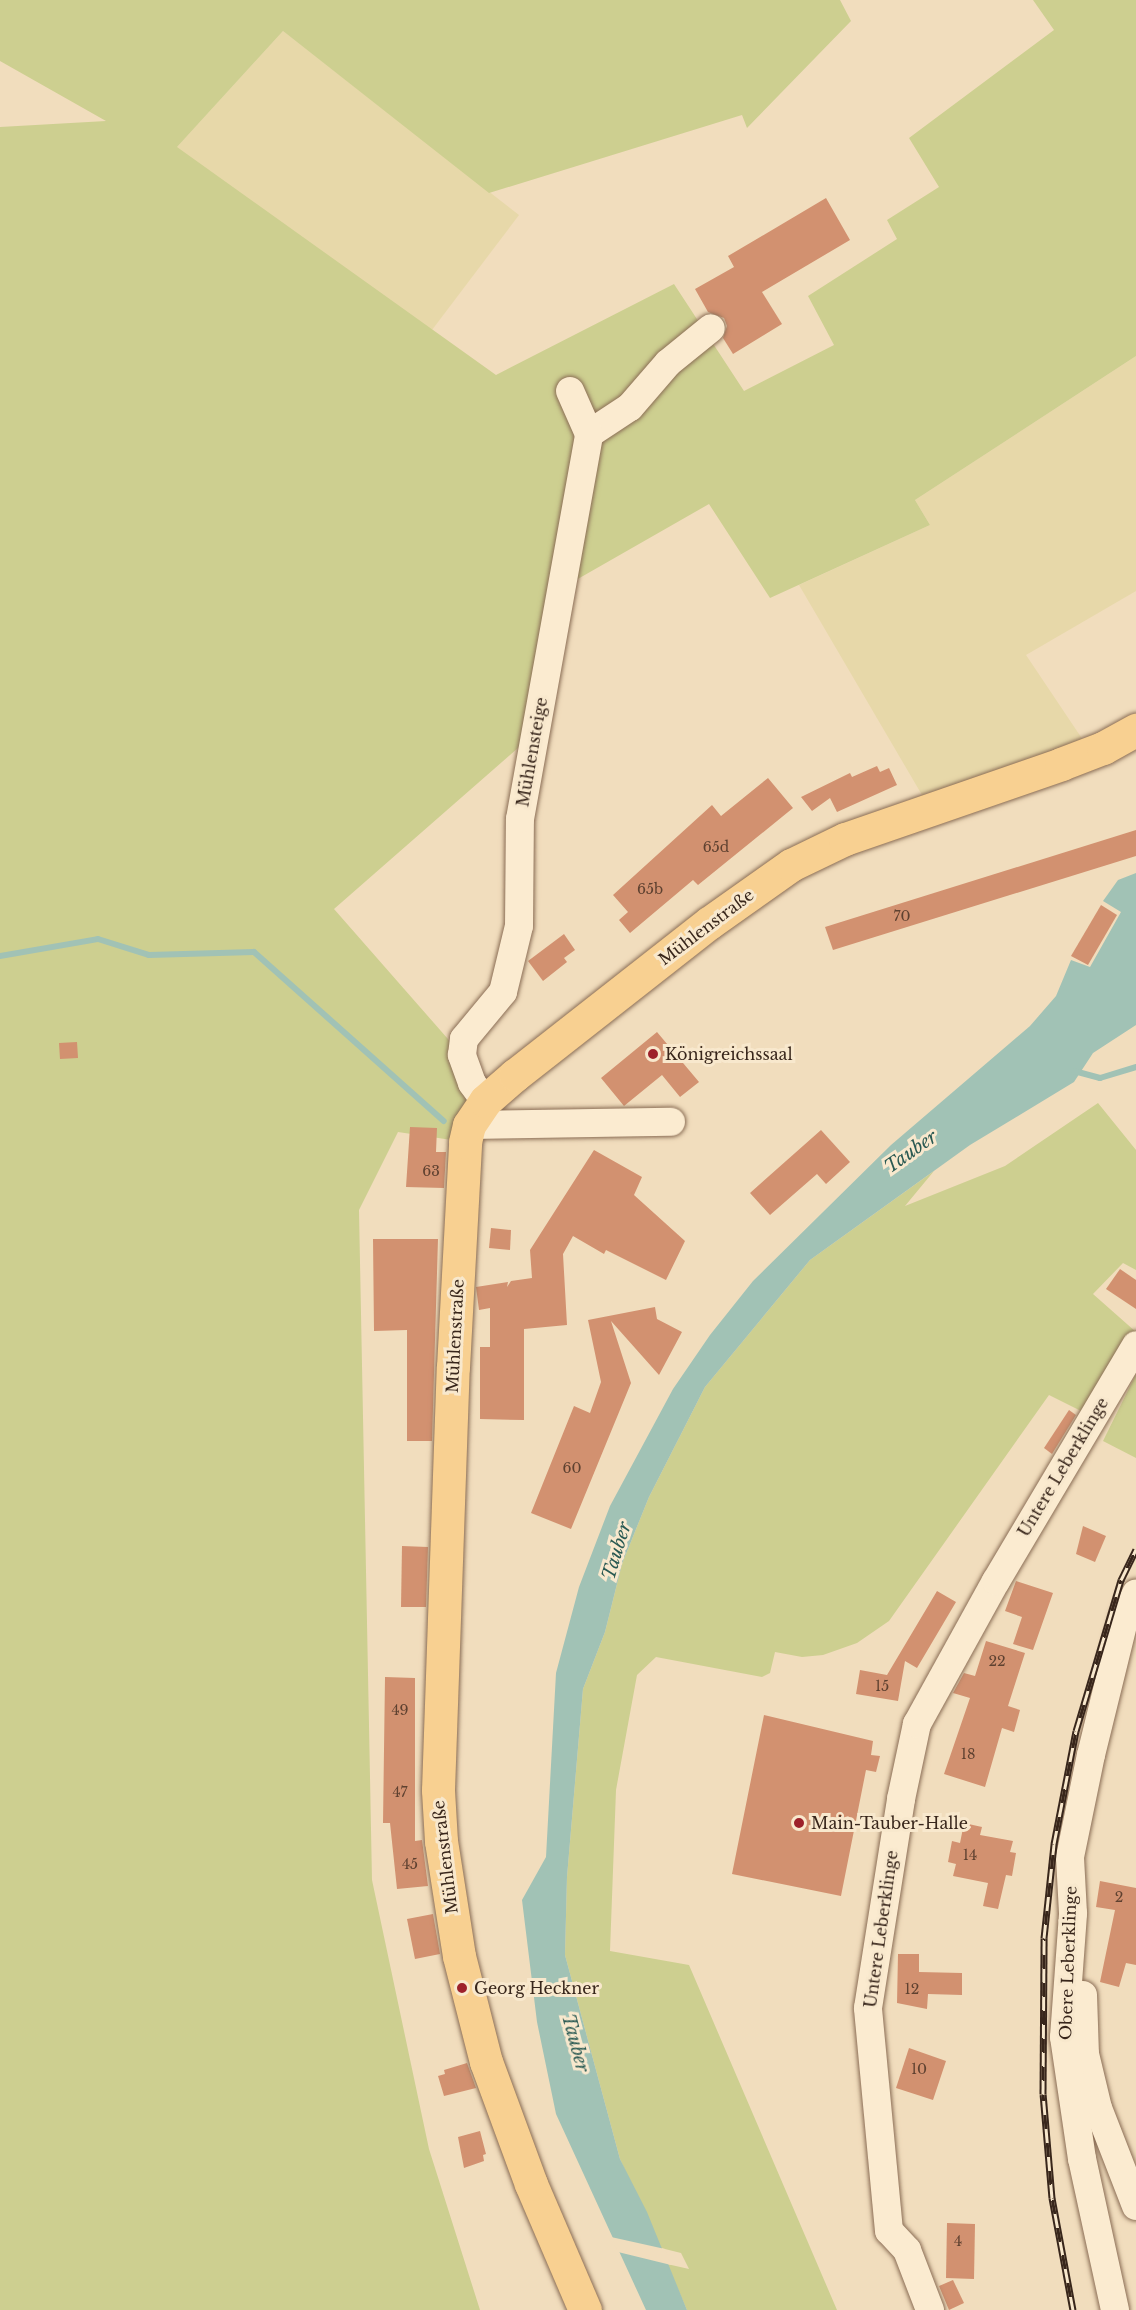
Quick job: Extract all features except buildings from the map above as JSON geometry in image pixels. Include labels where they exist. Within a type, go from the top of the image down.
[{"type":"main road","name":"Mühlenstraße","points":[[585,2310],[531,2184],[486,2062],[459,1956],[441,1841],[438,1790],[453,1367],[465,1142],[477,1113],[700,930],[791,865],[845,839],[1103,748],[1136,730]]},
{"type":"street","points":[[570,391],[589,434],[630,407],[668,363],[711,328]]},
{"type":"street","name":"Mühlensteige","points":[[477,1113],[472,1083],[462,1054],[464,1039],[503,992],[519,926],[520,819],[589,434]]},
{"type":"street","points":[[477,1113],[670,1122]]},
{"type":"street","name":"Untere Leberklinge","points":[[930,2310],[906,2250],[889,2231],[868,2008],[882,1908],[917,1724],[996,1581],[1136,1345]]},
{"type":"street","name":"Obere Leberklinge","points":[[1115,2310],[1082,2159],[1064,2037],[1073,1913],[1070,1857],[1132,1610]]},
{"type":"street","points":[[1073,1913],[1083,1951],[1085,2054],[1098,2108],[1136,2206]]},
{"type":"shaded area","points":[[283,31],[519,215],[432,330],[176,148]]},
{"type":"shaded area","points":[[1136,356],[1136,591],[1026,655],[1085,743],[922,795],[799,585],[930,525],[915,500]]},
{"type":"green space","points":[[0,0],[840,0],[851,21],[747,128],[742,115],[489,193],[283,31],[177,147],[496,375],[674,284],[744,391],[834,345],[808,296],[897,239],[887,220],[939,187],[909,138],[1054,30],[1033,0],[1136,0],[1136,356],[915,500],[930,525],[770,598],[709,504],[548,596],[526,741],[334,909],[462,1055],[472,1083],[465,1142],[398,1132],[359,1210],[372,1880],[429,2149],[480,2310],[0,2310],[0,127],[106,121],[0,61]]},
{"type":"green space","points":[[1098,1103],[1136,1150],[1136,1270],[1123,1263],[1093,1294],[1136,1332],[1093,1417],[1049,1395],[889,1621],[857,1643],[823,1655],[802,1657],[775,1652],[770,1673],[762,1677],[656,1657],[637,1675],[616,1790],[610,1951],[689,1965],[837,2310],[687,2310],[667,2264],[689,2269],[681,2253],[661,2248],[620,2159],[565,1955],[567,1877],[583,1689],[605,1632],[622,1564],[649,1497],[705,1387],[810,1260],[934,1171],[905,1206],[1005,1166]]},
{"type":"green space","points":[[1136,1374],[1136,1458],[1103,1441]]},
{"type":"water","name":"Tauber","points":[[1136,873],[1136,1025],[1093,1053],[1074,1082],[970,1145],[810,1260],[705,1387],[649,1497],[622,1564],[605,1632],[583,1689],[567,1877],[565,1955],[620,2159],[647,2212],[687,2310],[646,2310],[556,2114],[537,2022],[522,1900],[546,1857],[556,1673],[579,1587],[610,1506],[673,1389],[710,1335],[753,1281],[891,1145],[1030,1026],[1056,996],[1071,960],[1090,967],[1121,912],[1103,901],[1118,880]]},
{"type":"pier","points":[[611,2237],[665,2249],[671,2265],[618,2252]]},
{"type":"waterway","points":[[0,956],[98,939],[149,955],[254,952],[444,1121]]},
{"type":"waterway","points":[[1074,1071],[1100,1078],[1136,1067]]},
{"type":"railway","points":[[1073,2310],[1052,2198],[1043,2094],[1044,1938],[1054,1844],[1076,1731],[1121,1580],[1136,1549]]},
{"type":"place","name":"Königreichssaal","points":[[653,1054]]},
{"type":"place","name":"Main-Tauber-Halle","points":[[799,1823]]},
{"type":"place","name":"Georg Heckner","points":[[462,1988]]}]
